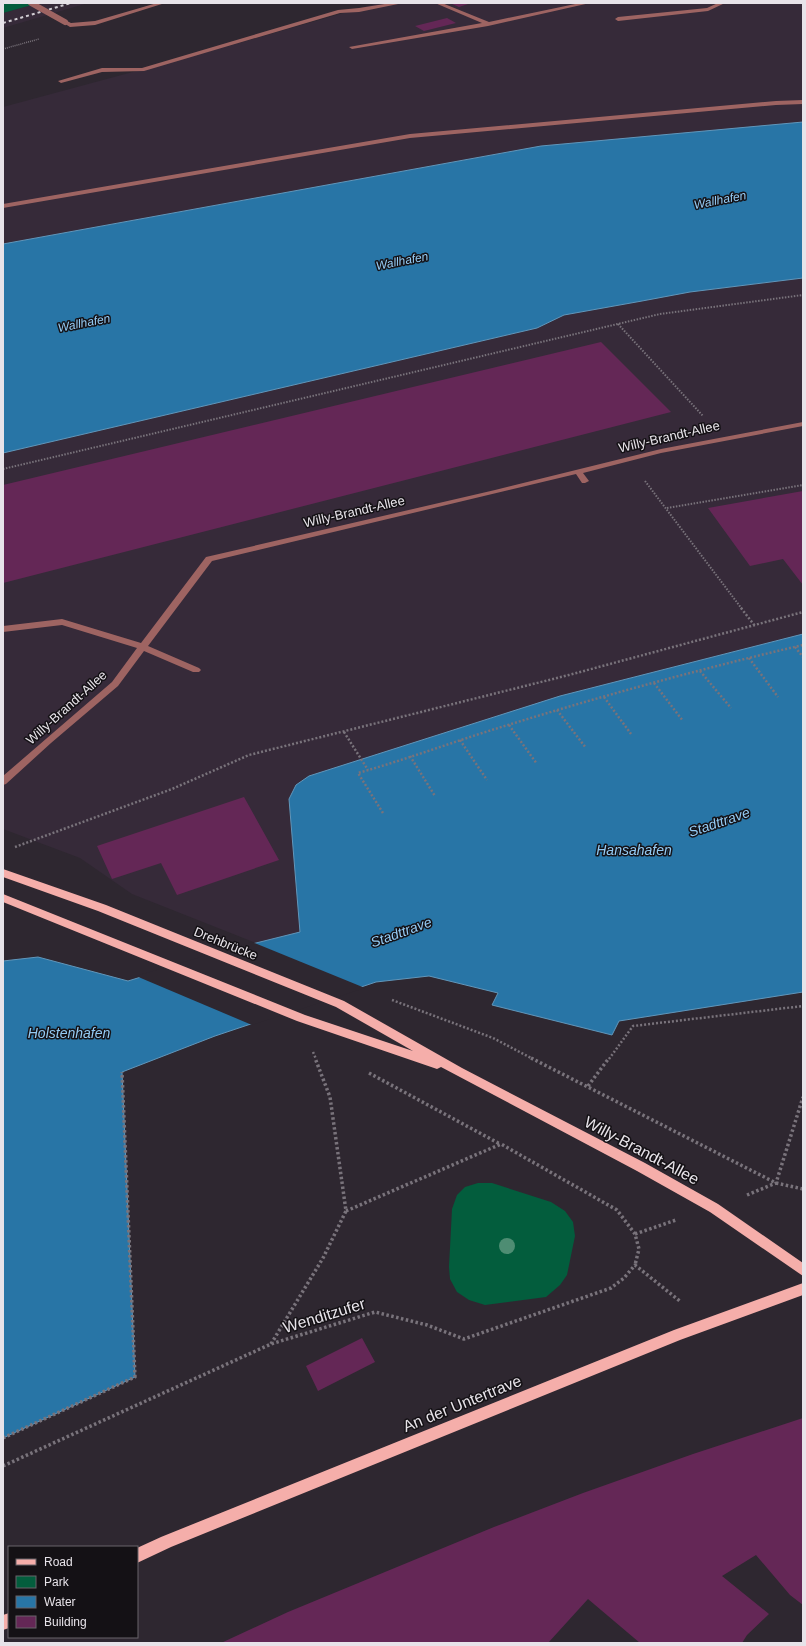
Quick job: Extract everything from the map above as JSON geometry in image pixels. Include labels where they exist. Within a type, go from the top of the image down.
[{"type":"main road","name":"Drehbrücke","points":[[3,872],[102,908],[340,1004]]},
{"type":"main road","name":"Willy-Brandt-Allee","points":[[3,898],[301,1018],[458,1071]]},
{"type":"main road","name":"Willy-Brandt-Allee","points":[[340,1004],[458,1071],[641,1167],[714,1208],[803,1270]]},
{"type":"main road","name":"An der Untertrave","points":[[138,1556],[166,1542],[679,1334],[803,1289]]},
{"type":"street","points":[[31,3],[70,25],[95,24],[162,3]]},
{"type":"street","points":[[61,81],[102,70],[142,70],[340,11],[359,10],[400,3]]},
{"type":"street","points":[[438,3],[488,24]]},
{"type":"street","points":[[352,47],[488,24],[587,3]]},
{"type":"street","points":[[618,19],[708,9],[722,3]]},
{"type":"street","points":[[3,206],[410,136],[776,103],[803,102]]},
{"type":"street","name":"Willy-Brandt-Allee","points":[[3,782],[48,741],[115,684],[208,559],[495,492],[628,459],[723,438],[803,424]]},
{"type":"street","points":[[576,471],[585,481]]},
{"type":"street","points":[[495,492],[501,501]]},
{"type":"street","points":[[3,629],[62,622],[142,648],[196,670]]},
{"type":"path","points":[[3,469],[618,324],[675,312],[803,295]]},
{"type":"path","points":[[618,324],[723,438]]},
{"type":"path","points":[[628,459],[755,626]]},
{"type":"path","points":[[666,508],[803,485]]},
{"type":"path","points":[[10,849],[172,789],[249,755],[569,675],[803,612]]},
{"type":"path","points":[[383,813],[358,772],[558,710],[748,658],[803,645]]},
{"type":"path","points":[[795,647],[803,657]]},
{"type":"path","points":[[748,658],[778,696]]},
{"type":"path","points":[[700,671],[731,708]]},
{"type":"path","points":[[654,683],[683,721]]},
{"type":"path","points":[[604,697],[631,734]]},
{"type":"path","points":[[558,710],[586,748]]},
{"type":"path","points":[[509,725],[537,764]]},
{"type":"path","points":[[344,732],[368,770]]},
{"type":"path","points":[[460,740],[487,780]]},
{"type":"path","points":[[410,756],[436,796]]},
{"type":"path","points":[[385,998],[398,1001],[492,1038],[776,1183],[803,1189]]},
{"type":"path","points":[[588,1086],[633,1026],[803,1006]]},
{"type":"path","points":[[271,1344],[323,1258],[346,1211],[330,1097],[311,1047]]},
{"type":"path","points":[[363,1070],[501,1144],[617,1210],[635,1234],[639,1249],[635,1265],[707,1324]]},
{"type":"path","points":[[3,1438],[135,1377],[122,1072]]},
{"type":"path","points":[[776,1183],[803,1097]]},
{"type":"path","points":[[346,1211],[501,1144]]},
{"type":"path","points":[[635,1234],[714,1208],[776,1183]]},
{"type":"path","name":"Wenditzufer","points":[[3,1466],[271,1344],[375,1312],[427,1325],[464,1339],[611,1288],[624,1278],[635,1265]]},
{"type":"shaded area","points":[[39,3],[88,3],[3,28],[3,13]]},
{"type":"shaded area","points":[[378,3],[803,3],[803,122],[541,146],[3,244],[3,107],[218,49]]},
{"type":"shaded area","points":[[803,278],[803,634],[560,696],[289,799],[300,932],[256,943],[132,894],[80,858],[3,829],[3,453],[537,328],[564,315],[690,292]]},
{"type":"green space","points":[[3,3],[39,3],[3,13]]},
{"type":"green space","points":[[478,1183],[492,1183],[551,1202],[565,1211],[573,1222],[575,1236],[567,1275],[560,1285],[546,1297],[485,1305],[469,1300],[457,1292],[450,1279],[449,1267],[452,1209],[457,1195],[465,1187]]},
{"type":"water","name":"Wallhafen","points":[[803,122],[803,278],[690,292],[564,315],[537,328],[3,453],[3,244],[541,146]]},
{"type":"water","name":"Hansahafen","points":[[803,634],[803,992],[619,1021],[612,1035],[492,1005],[498,993],[429,976],[376,982],[215,1036],[122,1072],[135,1377],[3,1438],[3,961],[38,957],[128,981],[232,949],[300,932],[289,799],[296,785],[309,776],[560,696]]},
{"type":"pier","points":[[252,942],[365,988],[252,1025],[136,976]]},
{"type":"building","points":[[450,3],[471,3],[459,7]]},
{"type":"building","points":[[447,18],[456,23],[424,31],[415,26]]},
{"type":"building","points":[[601,342],[671,412],[3,583],[3,485]]},
{"type":"building","points":[[803,491],[803,585],[783,559],[750,566],[708,508]]},
{"type":"building","points":[[244,797],[279,860],[177,895],[161,863],[112,879],[97,846]]},
{"type":"building","points":[[362,1338],[375,1362],[318,1391],[306,1366]]},
{"type":"building","points":[[803,1418],[803,1605],[790,1595],[756,1555],[722,1576],[769,1614],[747,1635],[742,1643],[640,1643],[588,1599],[548,1643],[221,1643],[288,1612],[494,1527],[583,1493],[693,1454]]},
{"type":"railway","points":[[3,23],[71,3]]},
{"type":"water label","name":"Stadttrave","points":[[719,822]]},
{"type":"water label","name":"Stadttrave","points":[[401,932]]},
{"type":"water label","name":"Holstenhafen","points":[[69,1033]]}]
